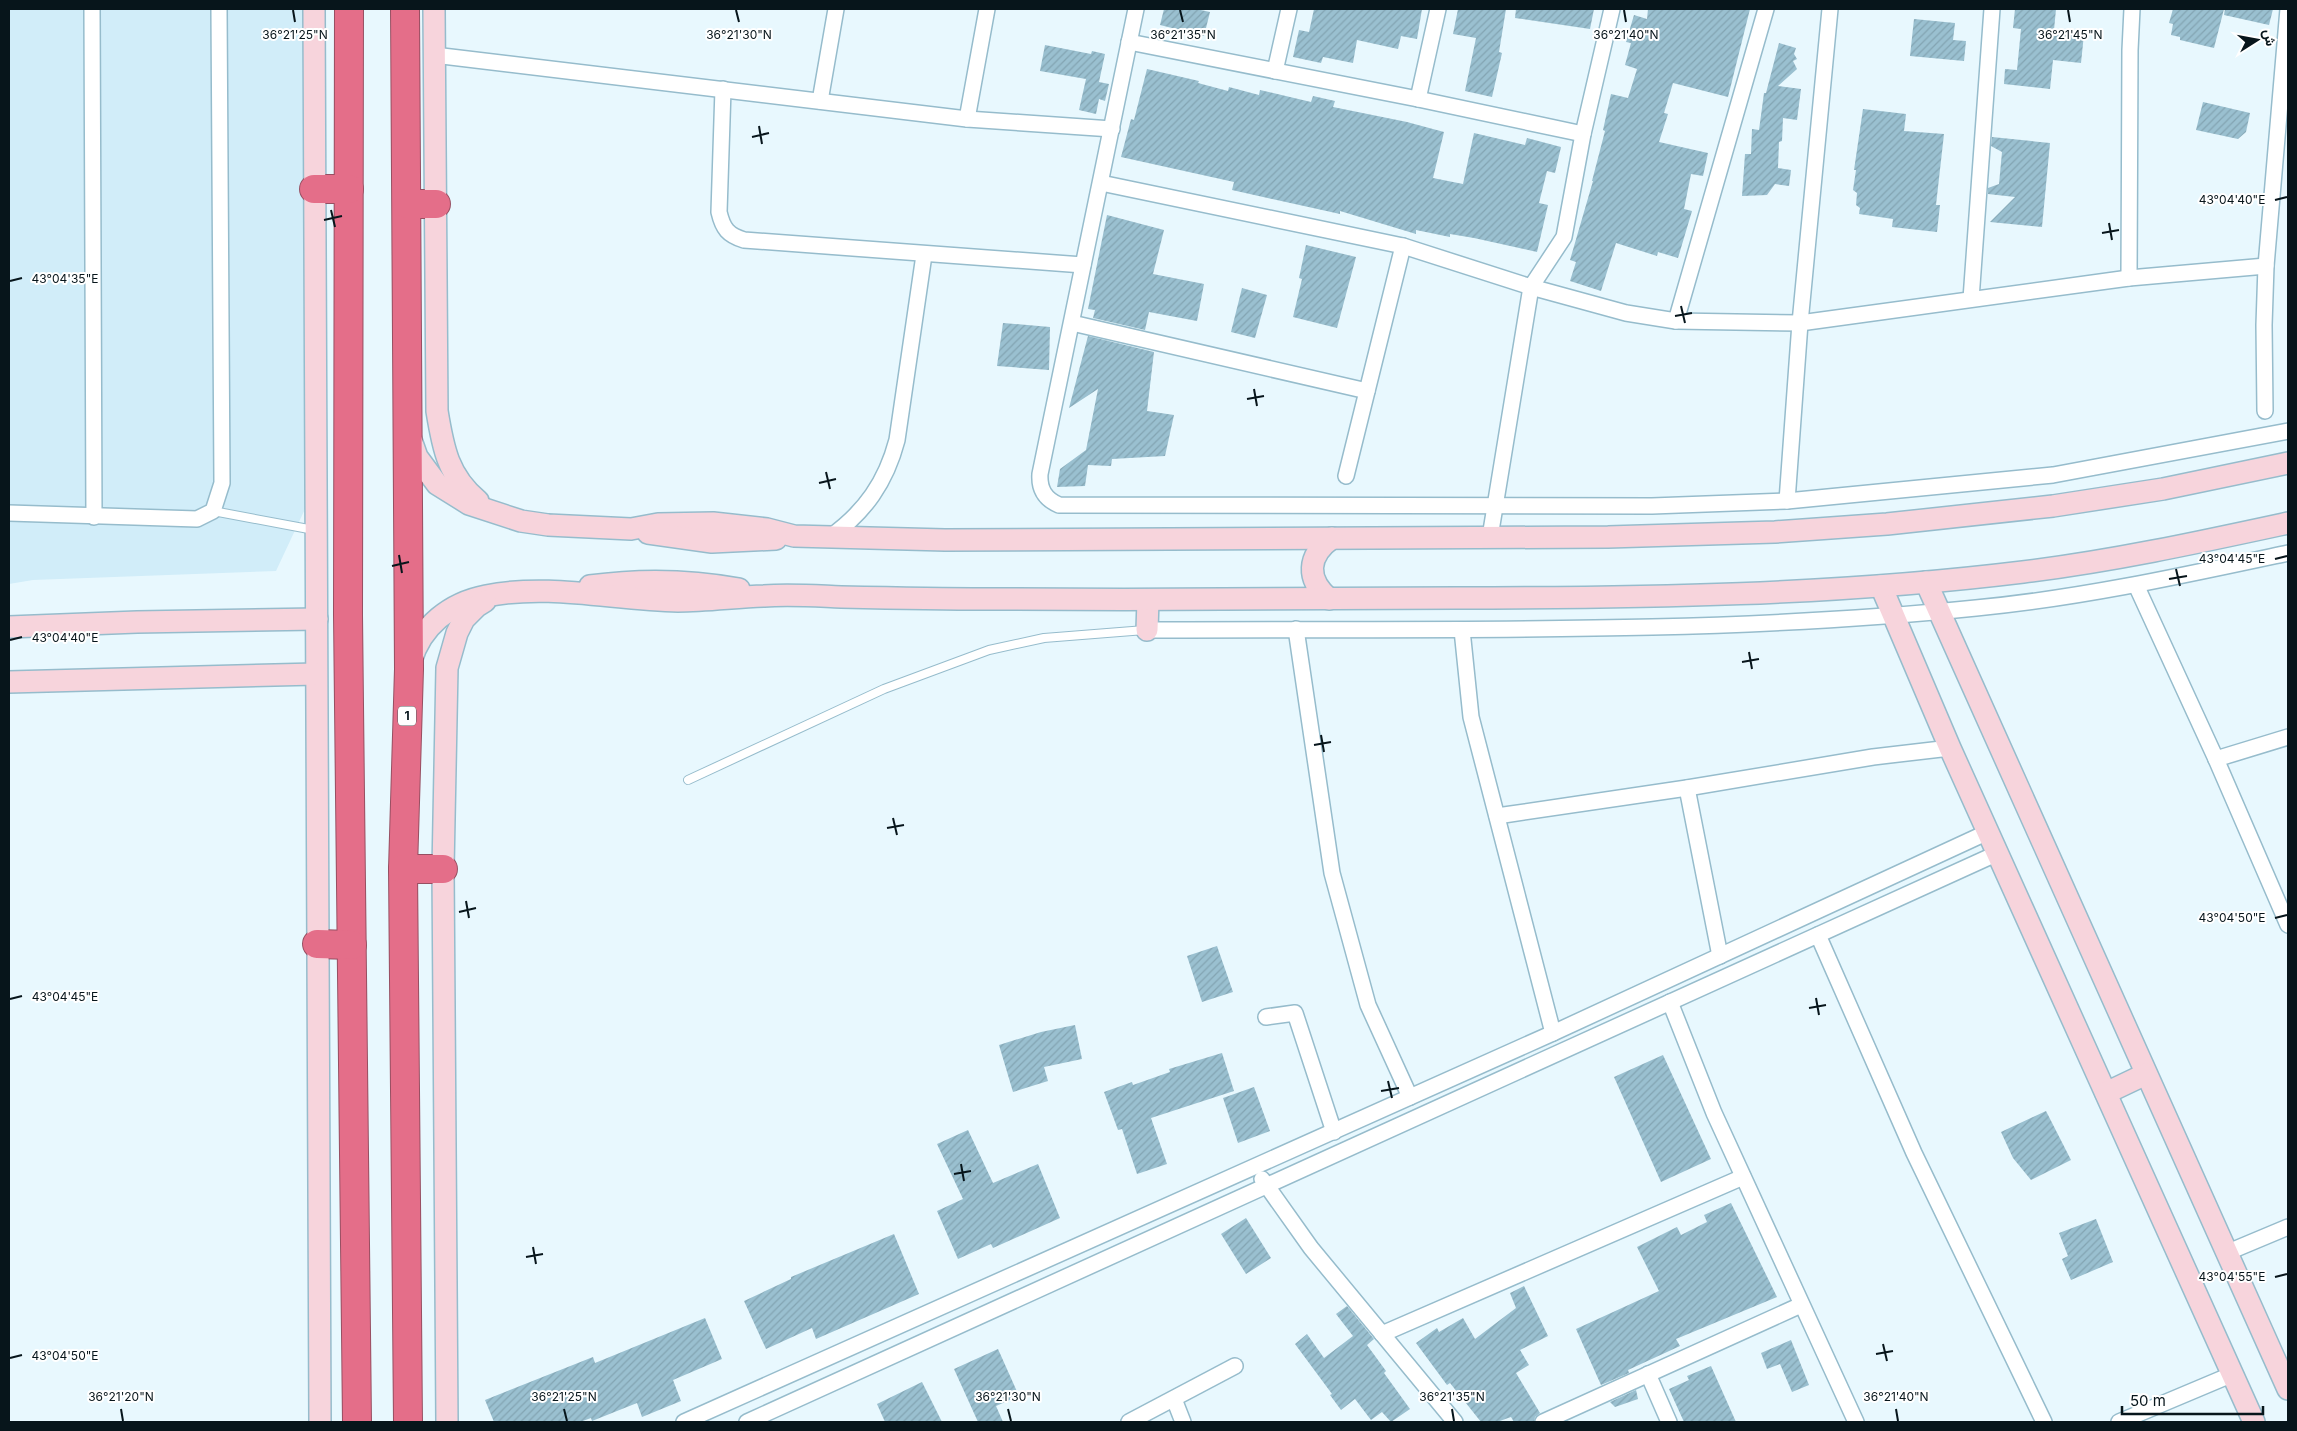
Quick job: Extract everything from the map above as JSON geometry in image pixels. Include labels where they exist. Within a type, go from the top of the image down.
[{"type":"highway","points":[[349,9],[347,431],[357,1422]]},
{"type":"highway","name":"1","points":[[405,9],[409,669],[402,869],[408,1422]]},
{"type":"highway","points":[[314,189],[349,189]]},
{"type":"highway","points":[[407,204],[436,204]]},
{"type":"highway","points":[[402,869],[443,869]]},
{"type":"highway","points":[[317,944],[352,945]]},
{"type":"main road","points":[[314,9],[320,1422]]},
{"type":"main road","points":[[434,9],[437,411],[446,455],[454,476],[468,494],[491,513]]},
{"type":"main road","points":[[408,426],[411,443],[417,457],[437,484],[454,496],[491,513],[522,521],[548,525],[631,528],[658,524],[713,523],[767,529],[794,536],[945,540],[1490,538],[1720,534],[1886,524],[1988,514],[2117,497],[2288,463]]},
{"type":"main road","points":[[409,669],[418,642],[439,617],[454,607],[471,600],[499,594],[563,591],[621,598],[679,601],[766,596],[1148,600],[1663,597],[1880,586],[2025,572],[2114,558],[2288,523]]},
{"type":"main road","points":[[1329,599],[1320,591],[1314,580],[1312,568],[1315,556],[1322,545],[1332,538]]},
{"type":"main road","points":[[1926,582],[2288,1389]]},
{"type":"main road","points":[[1880,586],[1950,748],[2254,1422]]},
{"type":"main road","points":[[447,1422],[443,869],[448,668],[457,633],[464,619],[476,606],[499,594]]},
{"type":"main road","points":[[1147,630],[1148,600]]},
{"type":"main road","points":[[9,627],[137,622],[317,619]]},
{"type":"main road","points":[[9,682],[316,674]]},
{"type":"main road","points":[[2106,1093],[2146,1074]]},
{"type":"street","points":[[92,9],[94,517]]},
{"type":"street","points":[[9,513],[197,519],[213,511],[222,483],[219,9]]},
{"type":"street","points":[[820,101],[836,9]]},
{"type":"street","points":[[967,119],[987,9]]},
{"type":"street","points":[[1136,9],[1040,474],[1041,490],[1059,505],[1698,505],[1788,501],[2053,475],[2288,431]]},
{"type":"street","points":[[1275,71],[1288,9]]},
{"type":"street","points":[[1418,99],[1438,9]]},
{"type":"street","points":[[1490,538],[1531,287],[1564,237],[1582,134],[1612,9]]},
{"type":"street","points":[[1676,321],[1766,9]]},
{"type":"street","points":[[1788,501],[1800,323],[1830,9]]},
{"type":"street","points":[[1970,299],[1992,9]]},
{"type":"street","points":[[2129,278],[2130,50],[2132,9]]},
{"type":"street","points":[[2265,411],[2264,324],[2266,266],[2288,9]]},
{"type":"street","points":[[1130,42],[1418,99],[1582,134]]},
{"type":"street","points":[[434,55],[967,119],[1112,129]]},
{"type":"street","points":[[722,89],[719,212],[722,225],[730,236],[744,240],[924,255],[1083,265]]},
{"type":"street","points":[[1100,183],[1403,246],[1531,287],[1626,313],[1676,321],[1800,323],[2129,278],[2266,266]]},
{"type":"street","points":[[1346,476],[1403,246]]},
{"type":"street","points":[[830,537],[846,526],[874,496],[891,460],[896,440],[924,255]]},
{"type":"street","points":[[1072,323],[1367,391]]},
{"type":"street","points":[[1147,630],[1462,630],[1683,626],[1893,616],[2029,602],[2136,584],[2288,553]]},
{"type":"street","points":[[2136,584],[2288,925]]},
{"type":"street","points":[[1296,629],[1332,873],[1368,1005],[1410,1097]]},
{"type":"street","points":[[1462,630],[1472,717],[1553,1033]]},
{"type":"street","points":[[2216,760],[2288,737]]},
{"type":"street","points":[[1497,816],[1687,788],[1873,757],[1950,748]]},
{"type":"street","points":[[1687,788],[1720,956]]},
{"type":"street","points":[[684,1422],[1553,1033],[1988,832]]},
{"type":"street","points":[[748,1422],[781,1415],[1267,1185],[1998,853]]},
{"type":"street","points":[[1818,935],[1914,1153],[2044,1422]]},
{"type":"street","points":[[1670,1002],[1714,1113],[1856,1422]]},
{"type":"street","points":[[1266,1016],[1296,1013],[1334,1132]]},
{"type":"street","points":[[1255,1167],[1311,1248],[1455,1422]]},
{"type":"street","points":[[1382,1334],[1743,1177]]},
{"type":"street","points":[[2226,1253],[2288,1227]]},
{"type":"street","points":[[1543,1422],[1801,1305]]},
{"type":"street","points":[[1129,1422],[1235,1366]]},
{"type":"street","points":[[1648,1374],[1669,1422]]},
{"type":"street","points":[[2119,1422],[2233,1374]]},
{"type":"street","points":[[1174,1399],[1183,1422]]},
{"type":"lane","points":[[213,511],[316,530]]},
{"type":"lane","points":[[688,780],[884,689],[989,650],[1044,638],[1147,630]]},
{"type":"shaded area","points":[[9,9],[310,9],[305,509],[276,571],[33,580],[9,584]]},
{"type":"building","points":[[1164,9],[1196,9],[1210,12],[1204,36],[1160,25]]},
{"type":"building","points":[[1314,9],[1422,9],[1417,39],[1401,36],[1398,49],[1357,40],[1353,63],[1323,57],[1321,63],[1293,57],[1299,30],[1309,32]]},
{"type":"building","points":[[1458,9],[1506,9],[1499,52],[1502,53],[1492,97],[1465,91],[1476,38],[1453,34]]},
{"type":"building","points":[[1516,9],[1594,9],[1590,29],[1515,18]]},
{"type":"building","points":[[1648,9],[1750,9],[1728,97],[1673,83],[1664,113],[1668,114],[1659,142],[1708,153],[1703,176],[1691,174],[1684,209],[1692,211],[1678,258],[1658,252],[1657,256],[1616,243],[1601,291],[1570,281],[1576,262],[1570,260],[1593,181],[1605,131],[1603,130],[1611,94],[1628,98],[1637,69],[1625,65],[1631,43],[1626,42],[1634,15],[1647,19]]},
{"type":"building","points":[[2015,9],[2056,9],[2054,30],[2084,34],[2081,63],[2053,60],[2050,89],[2004,84],[2005,69],[2017,70],[2021,29],[2013,28]]},
{"type":"building","points":[[2173,9],[2224,9],[2214,48],[2180,40],[2180,37],[2171,35],[2173,24],[2169,23]]},
{"type":"building","points":[[2225,9],[2273,9],[2269,25],[2224,15]]},
{"type":"building","points":[[1914,19],[1955,23],[1953,40],[1966,41],[1964,61],[1910,56]]},
{"type":"building","points":[[1779,43],[1796,48],[1794,54],[1797,59],[1793,61],[1797,69],[1778,86],[1801,89],[1797,120],[1783,118],[1782,141],[1779,142],[1778,168],[1791,170],[1789,186],[1775,184],[1767,195],[1742,196],[1745,154],[1751,154],[1752,129],[1759,130],[1764,93],[1766,93]]},
{"type":"building","points":[[1045,45],[1091,54],[1092,51],[1105,54],[1099,82],[1109,84],[1105,101],[1099,99],[1096,114],[1079,110],[1086,79],[1040,71]]},
{"type":"building","points":[[1147,69],[1199,81],[1198,83],[1228,91],[1229,87],[1259,95],[1260,90],[1311,102],[1313,96],[1335,101],[1333,107],[1407,122],[1444,132],[1433,178],[1463,184],[1474,133],[1525,145],[1527,138],[1561,147],[1555,173],[1547,171],[1539,203],[1548,205],[1537,252],[1450,234],[1450,237],[1416,230],[1416,234],[1340,211],[1340,214],[1232,190],[1234,182],[1121,157],[1131,119],[1134,120]]},
{"type":"building","points":[[2203,102],[2250,113],[2246,132],[2238,139],[2196,130]]},
{"type":"building","points":[[1863,109],[1906,114],[1904,131],[1944,134],[1936,205],[1940,205],[1937,232],[1892,227],[1893,219],[1859,214],[1860,208],[1856,205],[1857,193],[1853,190]]},
{"type":"building","points":[[1992,137],[2050,143],[2042,227],[1990,222],[2015,197],[1988,194],[1988,188],[1999,184],[2002,152],[1991,146]]},
{"type":"building","points":[[1107,215],[1164,230],[1153,274],[1204,284],[1197,321],[1149,312],[1145,330],[1093,318],[1095,310],[1088,309]]},
{"type":"building","points":[[1306,245],[1356,257],[1337,328],[1293,317],[1302,279],[1299,278]]},
{"type":"building","points":[[1242,288],[1267,295],[1255,338],[1231,332]]},
{"type":"building","points":[[1003,323],[1050,327],[1049,370],[997,366]]},
{"type":"building","points":[[1088,336],[1154,352],[1147,411],[1174,415],[1165,456],[1112,459],[1111,466],[1088,465],[1085,486],[1057,487],[1060,469],[1086,450],[1098,389],[1069,408]]},
{"type":"building","points":[[1217,946],[1233,992],[1202,1002],[1187,956]]},
{"type":"building","points":[[1075,1025],[1082,1059],[1044,1067],[1048,1081],[1013,1092],[999,1045],[1041,1032]]},
{"type":"building","points":[[1222,1053],[1234,1091],[1151,1118],[1167,1164],[1137,1174],[1122,1129],[1118,1130],[1104,1092],[1132,1082],[1133,1085],[1170,1072],[1169,1069]]},
{"type":"building","points":[[1663,1055],[1711,1159],[1661,1182],[1614,1077]]},
{"type":"building","points":[[1254,1087],[1270,1131],[1238,1143],[1223,1098]]},
{"type":"building","points":[[2046,1111],[2071,1160],[2031,1180],[2013,1158],[2001,1132]]},
{"type":"building","points":[[968,1130],[993,1183],[1038,1164],[1060,1218],[993,1248],[991,1244],[958,1259],[937,1211],[963,1199],[937,1144]]},
{"type":"building","points":[[1731,1203],[1777,1297],[1676,1339],[1680,1346],[1628,1370],[1629,1373],[1601,1385],[1576,1329],[1659,1291],[1637,1247],[1677,1227],[1681,1235],[1707,1222],[1704,1215]]},
{"type":"building","points":[[1246,1218],[1271,1258],[1246,1274],[1221,1234]]},
{"type":"building","points":[[2096,1219],[2113,1262],[2071,1280],[2062,1259],[2068,1256],[2059,1233]]},
{"type":"building","points":[[894,1234],[919,1294],[816,1339],[812,1328],[766,1349],[744,1301],[791,1279],[791,1277]]},
{"type":"building","points":[[1524,1286],[1548,1336],[1520,1350],[1529,1365],[1516,1373],[1540,1413],[1535,1417],[1534,1422],[1514,1422],[1511,1417],[1497,1422],[1481,1422],[1450,1383],[1447,1385],[1416,1343],[1437,1328],[1439,1332],[1463,1318],[1475,1339],[1516,1308],[1510,1293]]},
{"type":"building","points":[[1347,1306],[1374,1339],[1367,1345],[1386,1371],[1384,1373],[1410,1409],[1391,1422],[1382,1412],[1371,1420],[1355,1399],[1341,1410],[1330,1395],[1332,1394],[1295,1344],[1307,1334],[1324,1358],[1353,1336],[1336,1314]]},
{"type":"building","points":[[705,1318],[722,1359],[673,1380],[681,1401],[642,1417],[637,1403],[592,1421],[591,1418],[580,1422],[494,1422],[485,1400],[593,1357],[595,1363]]},
{"type":"building","points":[[1791,1340],[1809,1385],[1792,1392],[1780,1364],[1767,1369],[1761,1353]]},
{"type":"building","points":[[998,1349],[1019,1396],[996,1406],[1003,1422],[978,1422],[954,1369]]},
{"type":"building","points":[[1711,1366],[1736,1422],[1684,1422],[1669,1389],[1689,1380],[1687,1376]]},
{"type":"building","points":[[922,1382],[942,1422],[885,1422],[877,1404]]},
{"type":"building","points":[[1636,1390],[1638,1399],[1615,1407],[1610,1402]]}]
